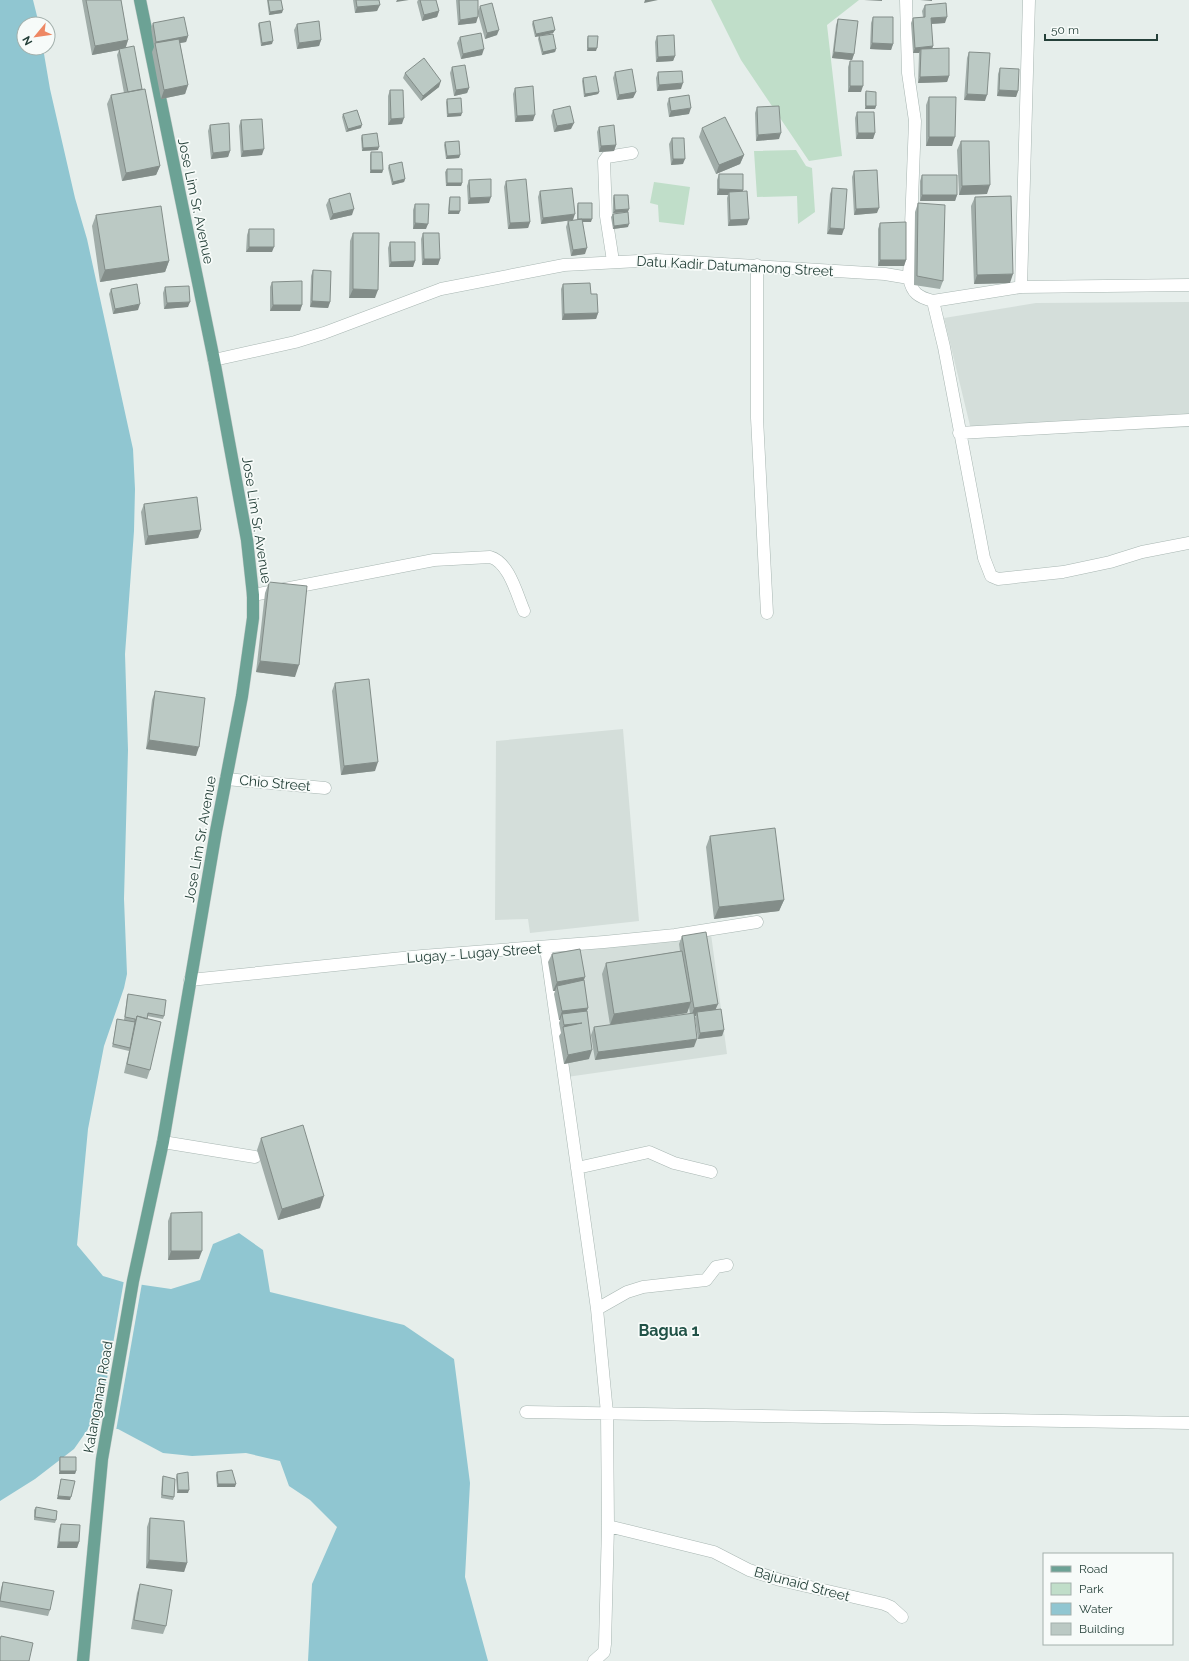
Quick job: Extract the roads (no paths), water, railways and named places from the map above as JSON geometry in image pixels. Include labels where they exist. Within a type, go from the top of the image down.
[{"type":"main road","name":"Jose Lim Sr. Avenue","points":[[140,0],[214,360],[247,540],[253,595],[250,648],[190,980],[163,1142]]},
{"type":"main road","name":"Kalanganan Road","points":[[83,1661],[102,1459],[133,1281],[163,1142]]},
{"type":"street","points":[[906,0],[908,73],[915,121],[909,278],[914,292],[920,297],[933,301],[1021,287],[1189,285]]},
{"type":"street","points":[[1021,287],[1029,0]]},
{"type":"street","points":[[612,261],[606,216],[604,161],[607,157],[632,153]]},
{"type":"street","name":"Datu Kadir Datumanong Street","points":[[214,360],[280,346],[324,333],[441,289],[564,265],[612,261],[657,260],[885,274],[909,278]]},
{"type":"street","points":[[757,265],[757,418],[767,613]]},
{"type":"street","points":[[933,301],[944,347],[959,433],[984,558],[989,573],[994,578],[998,579],[1063,572],[1110,562],[1142,552],[1189,543]]},
{"type":"street","points":[[959,433],[1189,420]]},
{"type":"street","points":[[253,595],[434,560],[490,558],[496,559],[503,564],[524,611]]},
{"type":"street","name":"Chio Street","points":[[226,779],[325,788]]},
{"type":"street","name":"Lugay - Lugay Street","points":[[190,980],[422,956],[546,948],[675,935],[758,922]]},
{"type":"street","points":[[546,948],[597,1309],[607,1413],[608,1526],[605,1644],[604,1652],[594,1661]]},
{"type":"street","points":[[163,1142],[255,1157]]},
{"type":"street","points":[[577,1168],[649,1152],[674,1163],[711,1172]]},
{"type":"street","points":[[597,1309],[627,1292],[643,1287],[706,1280],[716,1268],[728,1265]]},
{"type":"street","points":[[526,1412],[1189,1423]]},
{"type":"street","name":"Bajunaid Street","points":[[608,1526],[714,1552],[749,1570],[780,1580],[884,1604],[891,1607],[902,1617]]},
{"type":"water","points":[[0,0],[33,0],[37,16],[16,16],[16,56],[44,56],[50,89],[75,198],[87,239],[133,449],[135,489],[134,531],[125,654],[128,750],[124,899],[127,974],[124,988],[104,1046],[88,1129],[77,1245],[103,1276],[123,1282],[171,1289],[200,1280],[213,1244],[239,1233],[263,1250],[270,1292],[404,1325],[454,1359],[470,1483],[465,1577],[488,1661],[308,1661],[312,1584],[337,1527],[310,1500],[289,1486],[280,1461],[246,1453],[192,1456],[163,1453],[118,1429],[88,1429],[74,1449],[35,1479],[0,1501]]},
{"type":"district","name":"Bagua 1","points":[[669,1330]]}]
